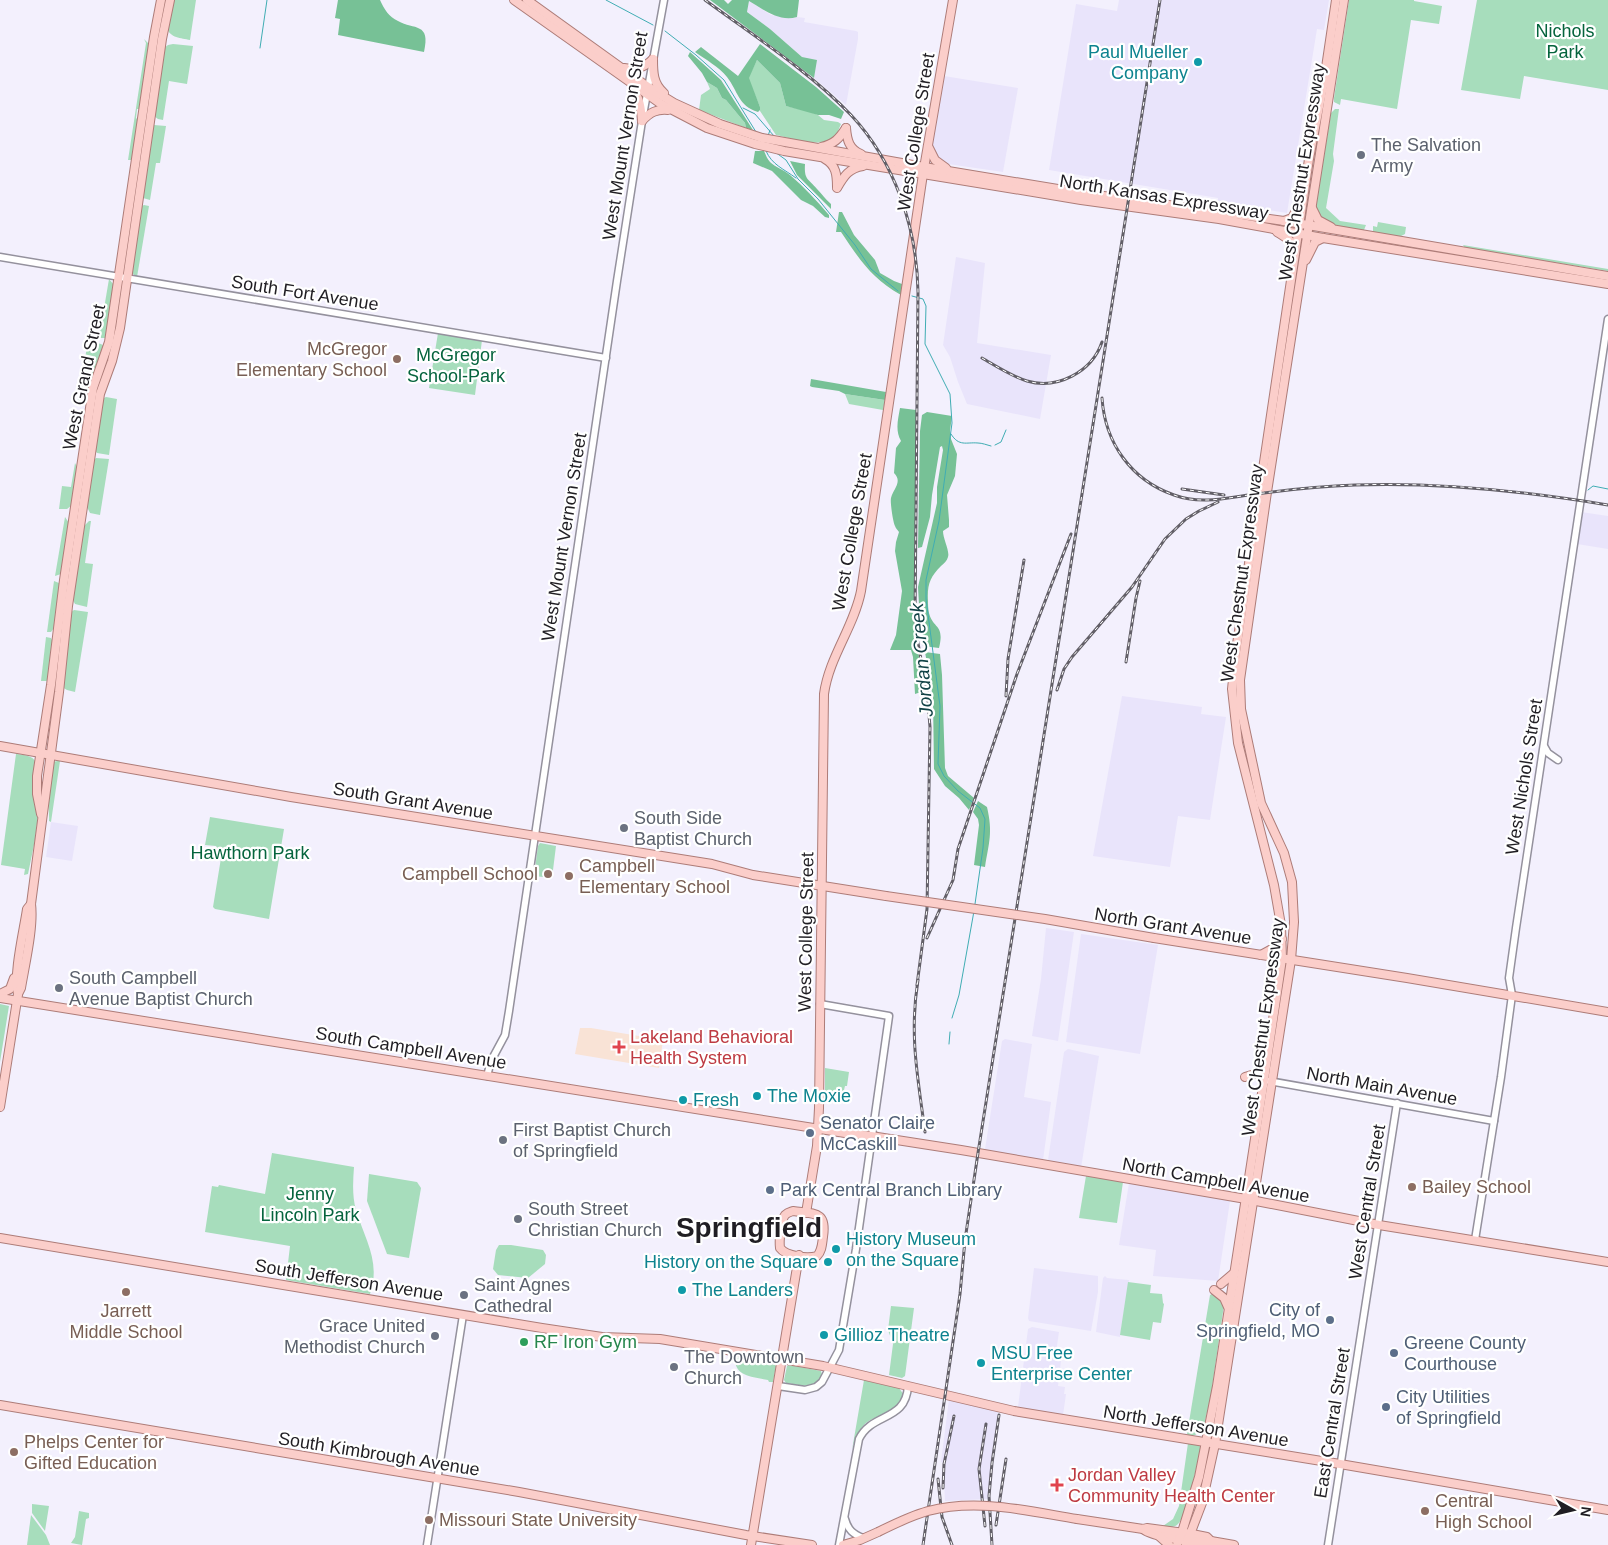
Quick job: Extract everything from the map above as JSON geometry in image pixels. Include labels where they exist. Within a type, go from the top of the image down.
[{"type":"main road","name":"West Grand Street","points":[[0,1106],[21,988],[32,912],[31,904],[59,692],[68,606],[100,394],[112,361],[120,328],[123,278],[152,47],[161,0]]},
{"type":"main road","name":"West Grand Street","points":[[42,820],[37,794],[37,776],[89,410],[93,388],[108,342],[123,278],[170,0]]},
{"type":"main road","points":[[514,0],[622,77],[647,91],[720,124],[769,140],[868,157],[924,170]]},
{"type":"main road","points":[[527,0],[621,67],[671,110],[700,125],[746,142],[800,153],[872,166],[924,170]]},
{"type":"main road","name":"West College Street","points":[[806,1213],[818,1128],[825,688],[827,677],[850,626],[859,598],[924,170],[953,0]]},
{"type":"main road","name":"West Chestnut Expressway","points":[[1268,1081],[1269,1052],[1282,959],[1281,925],[1274,885],[1238,743],[1232,690],[1276,374],[1336,0]]},
{"type":"main road","name":"West Chestnut Expressway","points":[[1235,1292],[1268,1081],[1291,960],[1294,922],[1292,882],[1284,853],[1261,803],[1241,709],[1240,680],[1344,0]]},
{"type":"main road","points":[[621,67],[640,68],[653,59]]},
{"type":"main road","points":[[653,59],[654,76],[658,88],[666,95],[686,106],[687,110]]},
{"type":"main road","points":[[622,77],[637,95],[642,121]]},
{"type":"main road","points":[[642,121],[652,112],[671,110]]},
{"type":"main road","points":[[812,147],[826,146],[834,143],[846,128],[847,138],[852,148],[868,157]]},
{"type":"main road","points":[[928,146],[935,160],[950,171]]},
{"type":"main road","points":[[821,157],[831,163],[834,168],[837,188],[844,176],[851,170],[857,167],[872,166]]},
{"type":"main road","name":"North Kansas Expressway","points":[[924,170],[950,171],[1082,193],[1284,221],[1608,276]]},
{"type":"main road","name":"North Kansas Expressway","points":[[924,170],[1082,200],[1219,219],[1298,234],[1608,284]]},
{"type":"main road","points":[[1284,221],[1293,216],[1303,197]]},
{"type":"main road","points":[[1312,208],[1318,220],[1339,231]]},
{"type":"main road","points":[[1266,227],[1290,240],[1294,245],[1294,256]]},
{"type":"main road","points":[[1302,269],[1315,242],[1323,238]]},
{"type":"main road","name":"South Grant Avenue","points":[[0,746],[291,797],[716,865],[753,875],[822,886]]},
{"type":"main road","name":"North Grant Avenue","points":[[822,886],[1045,920],[1608,1012]]},
{"type":"main road","name":"West Grand Street","points":[[18,997],[16,986],[19,962],[27,909],[31,904]]},
{"type":"main road","points":[[1261,955],[1272,949],[1282,939]]},
{"type":"main road","points":[[0,994],[10,989],[19,962]]},
{"type":"main road","name":"South Campbell Avenue","points":[[0,998],[18,997],[487,1076],[818,1128]]},
{"type":"main road","points":[[1245,1077],[1253,1076],[1260,1071],[1269,1052]]},
{"type":"main road","name":"North Campbell Avenue","points":[[818,1128],[1228,1196],[1378,1225],[1608,1262]]},
{"type":"main road","points":[[1228,1196],[1236,1200],[1240,1205],[1243,1217]]},
{"type":"main road","name":"West Chestnut Expressway","points":[[1235,1292],[1234,1273],[1243,1217],[1249,1200]]},
{"type":"main road","points":[[793,1211],[806,1213],[820,1216],[824,1221],[825,1226],[821,1250],[814,1257],[786,1253],[780,1248],[784,1216],[788,1212],[793,1211]]},
{"type":"main road","name":"South Jefferson Avenue","points":[[0,1238],[602,1337],[660,1339],[782,1359]]},
{"type":"main road","points":[[751,1545],[799,1255]]},
{"type":"main road","points":[[1221,1284],[1234,1273]]},
{"type":"main road","points":[[1214,1290],[1224,1298],[1228,1311]]},
{"type":"main road","points":[[1180,1539],[1210,1443],[1208,1429],[1228,1311],[1235,1292]]},
{"type":"main road","points":[[1189,1540],[1202,1503],[1235,1292]]},
{"type":"main road","name":"North Jefferson Avenue","points":[[782,1359],[831,1368],[1014,1411],[1608,1510]]},
{"type":"main road","name":"South Kimbrough Avenue","points":[[0,1405],[437,1478],[611,1508],[752,1536],[812,1545]]},
{"type":"main road","points":[[1188,1439],[1197,1437],[1208,1429]]},
{"type":"main road","points":[[843,1545],[878,1532],[911,1516],[929,1511],[971,1505],[996,1506],[1143,1529],[1153,1528],[1180,1539]]},
{"type":"main road","points":[[1143,1529],[1145,1532],[1180,1539],[1234,1545]]},
{"type":"main road","points":[[1158,1535],[1169,1545]]},
{"type":"street","name":"West Mount Vernon Street","points":[[487,1076],[491,1061],[506,1030],[642,121],[664,0]]},
{"type":"street","name":"South Fort Avenue","points":[[0,258],[606,358]]},
{"type":"street","name":"West Nichols Street","points":[[1475,1240],[1512,995],[1509,978],[1608,319]]},
{"type":"street","points":[[1544,746],[1548,754],[1558,760]]},
{"type":"street","points":[[778,1386],[802,1390],[814,1388],[822,1382],[839,1350],[889,1016],[820,1004]]},
{"type":"street","name":"North Main Avenue","points":[[1268,1081],[1494,1121]]},
{"type":"street","name":"West Central Street","points":[[1366,1306],[1397,1103]]},
{"type":"street","name":"East Central Street","points":[[1328,1545],[1366,1306]]},
{"type":"street","points":[[427,1545],[463,1315]]},
{"type":"street","points":[[839,1545],[860,1435],[871,1424],[892,1414],[901,1407],[907,1398],[908,1386]]},
{"type":"street","points":[[844,1515],[846,1525],[850,1530],[855,1535],[863,1538]]},
{"type":"shaded area","points":[[1119,0],[1329,0],[1324,30],[1317,29],[1287,213],[1218,202],[1218,198],[1049,170],[1076,4],[1117,11]]},
{"type":"shaded area","points":[[749,1],[771,15],[805,18],[804,22],[858,32],[846,105],[814,78],[816,60],[802,57],[747,12]]},
{"type":"shaded area","points":[[944,76],[1018,88],[1003,172],[941,163],[932,149]]},
{"type":"shaded area","points":[[956,257],[985,263],[977,343],[1051,355],[1040,419],[967,404],[950,357],[943,345]]},
{"type":"shaded area","points":[[1581,512],[1608,516],[1608,549],[1577,544]]},
{"type":"shaded area","points":[[1122,696],[1202,707],[1201,714],[1226,717],[1210,820],[1178,816],[1170,867],[1093,856]]},
{"type":"shaded area","points":[[51,822],[78,826],[72,861],[46,857]]},
{"type":"shaded area","points":[[1046,928],[1074,932],[1058,1041],[1032,1036],[1041,979]]},
{"type":"shaded area","points":[[1081,934],[1158,945],[1140,1054],[1066,1042]]},
{"type":"shaded area","name":"Lakeland Behavioral Health System","points":[[580,1028],[591,1028],[663,1040],[659,1068],[575,1054]]},
{"type":"shaded area","points":[[1005,1039],[1032,1044],[1024,1097],[1051,1102],[1043,1160],[988,1152],[985,1149],[1002,1041]]},
{"type":"shaded area","points":[[1068,1049],[1099,1056],[1081,1168],[1049,1162],[1048,1160],[1064,1052]]},
{"type":"shaded area","points":[[1129,1183],[1230,1201],[1218,1281],[1153,1276],[1156,1250],[1119,1245]]},
{"type":"shaded area","points":[[1034,1268],[1098,1276],[1098,1292],[1091,1331],[1029,1321]]},
{"type":"shaded area","points":[[1105,1276],[1107,1278],[1129,1280],[1120,1337],[1096,1332],[1103,1278]]},
{"type":"shaded area","points":[[1032,1327],[1059,1332],[1055,1359],[1061,1361],[1058,1386],[1065,1387],[1064,1394],[1066,1394],[1063,1415],[1018,1407],[1028,1329]]},
{"type":"shaded area","points":[[949,1399],[998,1411],[988,1499],[945,1501],[945,1463],[941,1462]]},
{"type":"green space","points":[[171,0],[196,0],[190,40],[176,37],[168,31]]},
{"type":"green space","points":[[338,0],[380,0],[385,10],[392,17],[423,31],[426,42],[424,52],[338,35],[340,19],[335,18]]},
{"type":"green space","points":[[710,0],[724,0],[728,4],[732,0],[799,0],[797,17],[778,17],[749,1],[747,12],[802,57],[817,60],[814,78]]},
{"type":"green space","points":[[1349,0],[1414,0],[1442,6],[1439,24],[1411,20],[1397,109],[1341,99],[1340,105],[1334,102]]},
{"type":"green space","name":"Nichols Park","points":[[1477,0],[1608,0],[1608,90],[1524,76],[1520,99],[1461,90]]},
{"type":"green space","points":[[144,39],[149,44],[143,98],[139,109],[137,109],[136,118],[138,126],[134,158],[128,160],[146,43]]},
{"type":"green space","points":[[173,44],[193,46],[187,84],[169,81],[163,120],[154,116],[164,48]]},
{"type":"green space","points":[[760,44],[816,87],[844,112],[841,119],[786,106],[780,83],[757,60],[749,78],[760,110],[758,112],[751,109],[739,98],[724,73],[695,52],[701,47],[738,76]]},
{"type":"green space","points":[[690,52],[721,80],[753,130],[746,128],[745,123],[726,100],[722,98],[717,88],[707,82],[688,56]]},
{"type":"green space","points":[[757,60],[780,83],[786,106],[808,111],[824,120],[838,122],[841,124],[836,135],[825,142],[808,142],[776,135],[760,111],[748,78]]},
{"type":"green space","points":[[707,82],[717,88],[722,98],[726,100],[745,123],[746,128],[699,110],[701,95],[710,89]]},
{"type":"green space","points":[[1335,109],[1339,109],[1333,154],[1334,161],[1326,208],[1340,221],[1366,225],[1364,230],[1330,223],[1319,216],[1316,211],[1331,113]]},
{"type":"green space","points":[[154,125],[166,126],[160,163],[156,163],[150,200],[142,196]]},
{"type":"green space","points":[[755,151],[764,151],[770,162],[788,173],[800,184],[829,215],[829,218],[801,200],[772,171],[753,163]]},
{"type":"green space","points":[[790,161],[805,164],[807,178],[831,204],[831,209],[797,175]]},
{"type":"green space","points":[[144,205],[149,206],[137,277],[132,273],[131,267],[140,207]]},
{"type":"green space","points":[[839,212],[842,212],[854,235],[875,260],[880,273],[902,284],[901,295],[874,275],[860,260],[841,232],[836,232]]},
{"type":"green space","points":[[1378,222],[1406,227],[1405,234],[1399,237],[1373,232],[1373,226],[1377,227]]},
{"type":"green space","points":[[1463,245],[1608,269],[1608,271],[1465,248]]},
{"type":"green space","points":[[109,279],[114,285],[107,335],[105,338],[99,338]]},
{"type":"green space","name":"McGregor School-Park","points":[[438,333],[482,340],[475,395],[429,388]]},
{"type":"green space","points":[[88,341],[104,346],[87,403],[82,406],[77,405]]},
{"type":"green space","points":[[811,379],[886,392],[885,400],[812,387],[810,386]]},
{"type":"green space","points":[[845,394],[885,400],[883,410],[849,404]]},
{"type":"green space","points":[[106,397],[117,399],[109,455],[97,453],[94,449],[102,399]]},
{"type":"green space","points":[[900,408],[916,410],[914,623],[924,691],[915,694],[911,650],[890,650],[896,635],[902,591],[895,551],[899,532],[894,524],[891,500],[898,482],[897,476],[894,473],[896,448],[901,441],[898,429]]},
{"type":"green space","points":[[927,412],[952,416],[951,439],[957,454],[955,476],[947,495],[949,527],[943,531],[948,557],[932,578],[928,590],[929,613],[941,635],[939,648],[923,646],[918,587],[937,503],[937,487],[943,450],[942,446],[940,447],[930,517],[922,547],[918,548],[920,431],[922,415]]},
{"type":"green space","points":[[96,458],[109,459],[100,515],[90,513],[86,505],[92,462]]},
{"type":"green space","points":[[75,463],[78,469],[72,505],[67,509],[59,509],[62,486],[71,487]]},
{"type":"green space","points":[[65,517],[69,523],[61,574],[55,576]]},
{"type":"green space","points":[[91,521],[85,563],[93,564],[87,607],[75,604],[72,598],[83,527]]},
{"type":"green space","points":[[54,581],[59,583],[60,586],[54,628],[51,632],[47,632]]},
{"type":"green space","points":[[74,610],[88,612],[75,692],[62,687],[70,613]]},
{"type":"green space","points":[[46,637],[51,638],[53,642],[49,680],[41,681]]},
{"type":"green space","points":[[925,652],[940,654],[945,768],[948,776],[974,798],[969,810],[945,786],[934,769],[933,698]]},
{"type":"green space","points":[[16,754],[30,757],[36,763],[38,816],[28,874],[24,875],[25,869],[1,865]]},
{"type":"green space","points":[[60,761],[51,822],[49,821],[48,775],[52,763]]},
{"type":"green space","points":[[978,801],[987,807],[990,824],[990,837],[985,867],[974,865],[979,825],[978,819],[973,812]]},
{"type":"green space","name":"Hawthorn Park","points":[[210,817],[284,829],[269,919],[215,909],[213,907],[221,854],[216,846],[205,845]]},
{"type":"green space","points":[[540,843],[556,846],[552,878],[534,876]]},
{"type":"green space","points":[[0,1004],[9,1006],[0,1062]]},
{"type":"green space","points":[[825,1068],[849,1072],[847,1086],[845,1086],[843,1094],[838,1095],[825,1092]]},
{"type":"green space","name":"Jenny Lincoln Park","points":[[272,1153],[354,1167],[353,1188],[355,1205],[373,1261],[374,1272],[370,1294],[286,1280],[290,1246],[205,1232],[212,1186],[218,1187],[219,1185],[265,1194]]},
{"type":"green space","points":[[369,1174],[417,1182],[421,1188],[409,1258],[387,1254],[367,1201]]},
{"type":"green space","points":[[1086,1176],[1123,1182],[1117,1223],[1079,1218]]},
{"type":"green space","points":[[499,1245],[543,1250],[546,1255],[545,1264],[528,1278],[498,1275],[493,1269],[496,1250]]},
{"type":"green space","points":[[1128,1282],[1151,1285],[1150,1293],[1162,1294],[1164,1304],[1161,1323],[1153,1322],[1150,1340],[1120,1335]]},
{"type":"green space","points":[[1210,1295],[1221,1298],[1224,1305],[1211,1395],[1203,1430],[1189,1436],[1187,1434]]},
{"type":"green space","points":[[891,1306],[914,1308],[905,1376],[902,1378],[889,1375],[893,1344],[888,1330]]},
{"type":"green space","points":[[739,1357],[775,1363],[773,1382],[742,1373],[736,1365],[735,1359]]},
{"type":"green space","points":[[787,1366],[821,1371],[822,1375],[815,1383],[807,1386],[786,1383],[784,1380]]},
{"type":"green space","points":[[864,1380],[899,1388],[904,1395],[895,1409],[872,1419],[864,1425],[856,1437],[852,1450]]},
{"type":"green space","points":[[1188,1443],[1201,1446],[1185,1511],[1178,1524],[1173,1527],[1163,1526],[1173,1519],[1179,1506]]},
{"type":"green space","points":[[32,1504],[49,1506],[45,1531],[32,1513]]},
{"type":"green space","points":[[79,1511],[89,1513],[89,1518],[86,1519],[82,1545],[71,1543],[75,1537]]},
{"type":"green space","points":[[31,1515],[46,1535],[50,1545],[27,1545]]},
{"type":"waterway","points":[[260,48],[267,0]]},
{"type":"waterway","points":[[606,0],[653,25]]},
{"type":"waterway","name":"Jordan Creek","points":[[665,31],[724,80],[756,132]]},
{"type":"waterway","name":"Jordan Creek","points":[[743,108],[755,114],[774,136]]},
{"type":"waterway","name":"Jordan Creek","points":[[768,136],[770,130]]},
{"type":"waterway","name":"Jordan Creek","points":[[766,151],[775,163],[796,178]]},
{"type":"waterway","name":"Jordan Creek","points":[[775,152],[786,160],[798,179],[818,199],[855,245],[871,269],[898,291]]},
{"type":"waterway","name":"Jordan Creek","points":[[912,296],[923,299],[926,306],[925,344],[950,394],[952,423],[939,521],[926,580],[926,599],[940,706],[938,764],[944,776],[958,791],[980,808],[985,819],[975,904]]},
{"type":"waterway","points":[[995,445],[1001,442],[1006,430]]},
{"type":"waterway","points":[[951,434],[960,442],[980,443],[991,446]]},
{"type":"waterway","points":[[1588,490],[1593,486],[1608,489]]},
{"type":"waterway","name":"Jordan Creek","points":[[952,1018],[959,995],[974,911]]},
{"type":"waterway","name":"Jordan Creek","points":[[949,1044],[950,1032]]},
{"type":"railway","points":[[705,0],[800,69],[851,115],[880,153],[901,197],[908,220],[917,268],[918,292],[915,619],[927,691],[930,727],[927,909],[917,985]]},
{"type":"railway","points":[[923,1545],[960,1294],[965,1240],[978,1153],[1160,0]]},
{"type":"railway","points":[[982,358],[1021,379],[1038,383],[1050,383],[1061,381],[1082,370],[1097,353],[1102,342]]},
{"type":"railway","points":[[1102,398],[1108,430],[1123,458],[1145,480],[1174,495],[1185,498],[1207,500],[1287,490],[1387,484],[1482,489],[1608,505]]},
{"type":"railway","points":[[1182,489],[1224,495]]},
{"type":"railway","points":[[1057,690],[1064,669],[1072,657],[1132,587],[1165,539],[1186,519],[1218,502]]},
{"type":"railway","points":[[927,938],[953,880],[958,849],[1017,674],[1071,534]]},
{"type":"railway","points":[[1006,696],[1008,659],[1024,560]]},
{"type":"railway","points":[[1126,662],[1140,581]]},
{"type":"railway","points":[[918,980],[915,1000],[914,1038],[925,1132]]},
{"type":"railway","points":[[992,1545],[989,1496],[999,1415]]},
{"type":"railway","points":[[943,1488],[944,1464],[954,1416]]},
{"type":"railway","points":[[985,1526],[979,1469],[986,1424]]},
{"type":"railway","points":[[996,1525],[1006,1459]]},
{"type":"railway","points":[[938,1479],[942,1517],[952,1545]]},
{"type":"place","name":"Paul Mueller Company","points":[[1198,62]]},
{"type":"place","name":"The Salvation Army","points":[[1361,155]]},
{"type":"place","name":"McGregor Elementary School","points":[[397,359]]},
{"type":"place","name":"South Side Baptist Church","points":[[624,828]]},
{"type":"place","name":"Campbell School","points":[[548,874]]},
{"type":"place","name":"Campbell Elementary School","points":[[569,876]]},
{"type":"place","name":"South Campbell Avenue Baptist Church","points":[[59,988]]},
{"type":"place","name":"Lakeland Behavioral Health System","points":[[619,1047]]},
{"type":"place","name":"The Moxie","points":[[757,1096]]},
{"type":"place","name":"Fresh","points":[[683,1100]]},
{"type":"place","name":"Senator Claire McCaskill","points":[[810,1133]]},
{"type":"place","name":"First Baptist Church of Springfield","points":[[503,1140]]},
{"type":"place","name":"Bailey School","points":[[1412,1187]]},
{"type":"place","name":"Park Central Branch Library","points":[[770,1190]]},
{"type":"place","name":"South Street Christian Church","points":[[518,1219]]},
{"type":"place","name":"History Museum on the Square","points":[[836,1249]]},
{"type":"place","name":"History on the Square","points":[[828,1262]]},
{"type":"place","name":"The Landers","points":[[682,1290]]},
{"type":"place","name":"Jarrett Middle School","points":[[126,1292]]},
{"type":"place","name":"Saint Agnes Cathedral","points":[[464,1295]]},
{"type":"place","name":"City of Springfield, MO","points":[[1330,1320]]},
{"type":"place","name":"Gillioz Theatre","points":[[824,1335]]},
{"type":"place","name":"Grace United Methodist Church","points":[[435,1336]]},
{"type":"place","name":"RF Iron Gym","points":[[524,1342]]},
{"type":"place","name":"Greene County Courthouse","points":[[1394,1353]]},
{"type":"place","name":"MSU Free Enterprise Center","points":[[981,1363]]},
{"type":"place","name":"The Downtown Church","points":[[674,1367]]},
{"type":"place","name":"City Utilities of Springfield","points":[[1386,1407]]},
{"type":"place","name":"Phelps Center for Gifted Education","points":[[14,1452]]},
{"type":"place","name":"Jordan Valley Community Health Center","points":[[1057,1485]]},
{"type":"place","name":"Central High School","points":[[1425,1511]]},
{"type":"place","name":"Missouri State University","points":[[429,1520]]},
{"type":"district","name":"Springfield","points":[[749,1227]]}]
